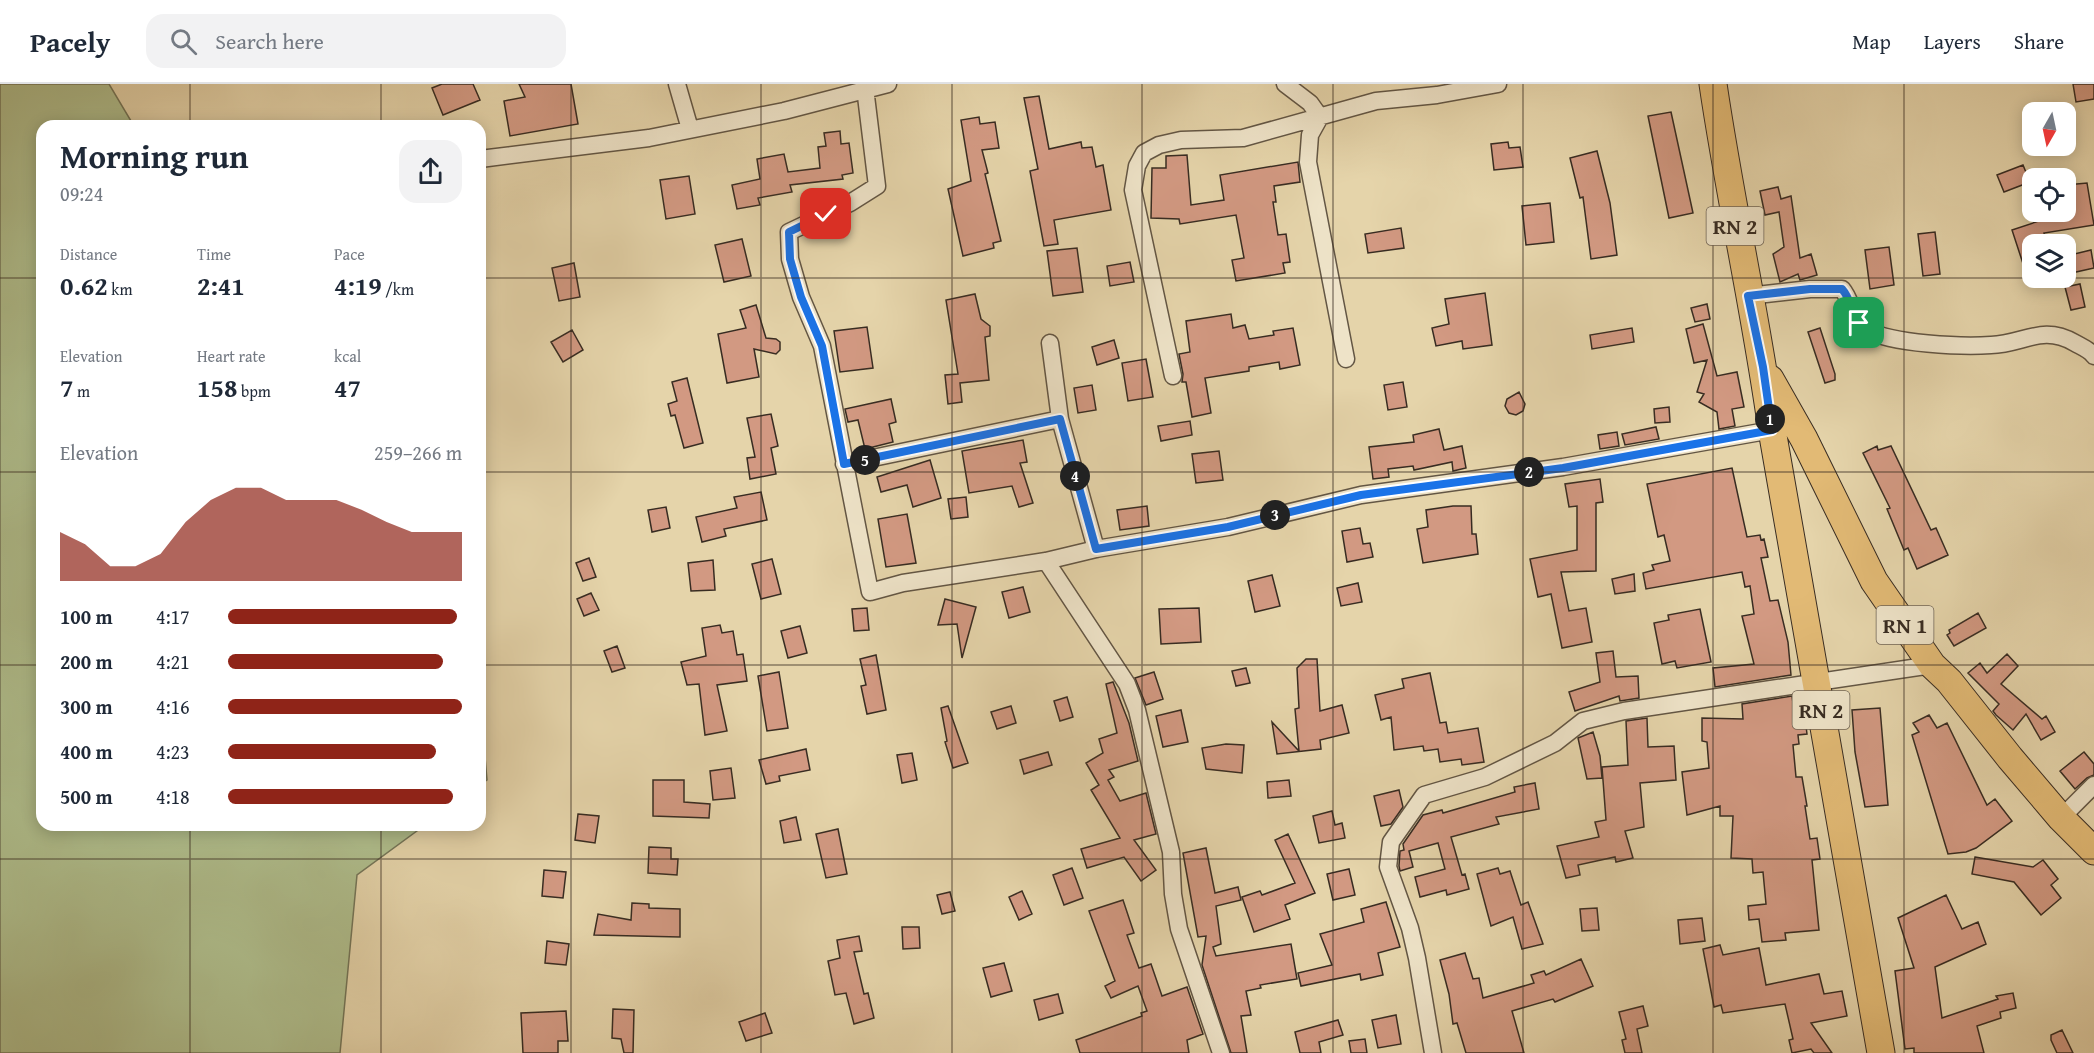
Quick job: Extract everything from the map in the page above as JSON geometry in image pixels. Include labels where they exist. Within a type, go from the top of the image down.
[{"type":"main road","name":"RN 2","points":[[1713,84],[1881,1053]]},
{"type":"main road","name":"RN 1","points":[[1763,367],[1804,439],[1874,582],[1932,665],[1949,681],[2061,818],[2094,851]]},
{"type":"street","points":[[677,84],[690,129]]},
{"type":"street","points":[[486,158],[649,138],[784,111],[865,88],[888,84]]},
{"type":"street","points":[[1285,84],[1310,103],[1320,117]]},
{"type":"street","points":[[1173,376],[1133,190],[1137,166],[1144,153],[1159,145],[1180,140],[1243,138],[1376,101],[1437,95],[1498,84]]},
{"type":"street","points":[[865,88],[877,186],[850,203],[789,232],[790,259],[801,297],[822,346],[870,592],[946,576],[1046,561],[1096,549],[1228,527],[1361,495],[1563,468],[1772,430]]},
{"type":"street","points":[[1320,117],[1310,135],[1308,162],[1346,359]]},
{"type":"street","points":[[1748,296],[1810,289],[1842,289],[1848,296],[1851,312],[1859,323],[1868,330],[1888,337],[1945,344],[1993,345],[2034,334],[2061,335],[2094,356]]},
{"type":"street","points":[[1050,343],[1060,419],[1096,549]]},
{"type":"street","points":[[844,464],[1060,419]]},
{"type":"street","points":[[1046,561],[1115,665],[1137,710],[1171,852],[1173,894],[1179,930],[1221,1053]]},
{"type":"street","points":[[1433,1053],[1410,928],[1388,867],[1388,855],[1398,830],[1424,795],[1485,777],[1555,743],[1583,722],[1624,711],[1932,665]]},
{"type":"street","points":[[2061,818],[2094,785]]},
{"type":"green space","points":[[0,84],[109,84],[130,120],[36,120],[36,831],[417,831],[357,875],[340,1053],[0,1053]]},
{"type":"building","points":[[442,84],[473,84],[480,100],[443,115],[432,88]]},
{"type":"building","points":[[519,84],[571,84],[578,124],[510,136],[504,101],[525,97]]},
{"type":"building","points":[[2073,84],[2094,84],[2094,99],[2076,102]]},
{"type":"building","points":[[1039,96],[1049,149],[1081,142],[1082,148],[1092,147],[1096,167],[1103,165],[1111,210],[1054,220],[1058,244],[1044,246],[1030,171],[1038,169],[1024,98]]},
{"type":"building","points":[[1671,112],[1693,213],[1669,218],[1648,116]]},
{"type":"building","points":[[979,117],[980,124],[995,122],[999,148],[982,150],[988,173],[985,174],[1001,241],[993,243],[994,248],[963,256],[948,189],[971,181],[961,120]]},
{"type":"building","points":[[840,131],[841,144],[849,143],[853,173],[842,175],[843,179],[790,185],[792,192],[758,198],[760,205],[737,209],[732,185],[760,179],[757,159],[784,154],[788,172],[820,168],[818,147],[826,146],[824,133]]},
{"type":"building","points":[[1508,142],[1509,148],[1520,147],[1523,167],[1494,170],[1491,144]]},
{"type":"building","points":[[1597,151],[1610,203],[1617,255],[1591,259],[1583,197],[1580,198],[1570,158]]},
{"type":"building","points":[[1187,155],[1191,205],[1224,200],[1220,175],[1298,162],[1300,182],[1274,186],[1276,202],[1273,202],[1278,235],[1286,234],[1290,262],[1283,263],[1285,273],[1236,281],[1232,260],[1244,258],[1236,215],[1180,224],[1179,219],[1151,218],[1152,168],[1166,168],[1166,156]]},
{"type":"building","points":[[2023,165],[2024,168],[2022,168],[2022,185],[2004,192],[1997,175]]},
{"type":"building","points":[[689,176],[695,214],[666,219],[660,180]]},
{"type":"building","points":[[2087,183],[2094,225],[2044,234],[2022,234],[2022,261],[2012,230],[2036,222],[2076,222],[2076,184]]},
{"type":"building","points":[[1778,187],[1781,199],[1791,196],[1800,258],[1811,254],[1817,275],[1800,280],[1798,274],[1780,282],[1773,254],[1784,247],[1779,212],[1765,215],[1760,191]]},
{"type":"building","points":[[1550,203],[1554,242],[1526,245],[1522,206]]},
{"type":"building","points":[[1401,228],[1404,248],[1368,253],[1365,234]]},
{"type":"building","points":[[1935,232],[1940,274],[1923,276],[1918,234]]},
{"type":"building","points":[[742,239],[751,276],[724,282],[715,245]]},
{"type":"building","points":[[1889,247],[1894,285],[1870,289],[1865,250]]},
{"type":"building","points":[[1077,248],[1083,292],[1053,296],[1047,251]]},
{"type":"building","points":[[2091,250],[2094,268],[2076,272],[2076,254]]},
{"type":"building","points":[[1130,262],[1134,282],[1110,286],[1107,266]]},
{"type":"building","points":[[574,263],[580,297],[559,301],[552,268]]},
{"type":"building","points":[[2080,284],[2085,307],[2071,310],[2065,288],[2076,288],[2076,285]]},
{"type":"building","points":[[1485,293],[1492,345],[1463,349],[1462,341],[1436,346],[1432,328],[1449,324],[1445,299]]},
{"type":"building","points":[[975,294],[981,319],[990,326],[990,336],[985,337],[989,380],[960,383],[962,402],[948,404],[945,375],[958,374],[946,300]]},
{"type":"building","points":[[1707,304],[1710,319],[1695,322],[1691,308]]},
{"type":"building","points":[[756,305],[766,338],[780,342],[780,350],[776,354],[754,349],[759,377],[727,383],[718,334],[746,328],[740,310]]},
{"type":"building","points":[[1231,314],[1233,328],[1245,325],[1249,339],[1274,335],[1273,331],[1293,328],[1300,365],[1280,369],[1279,362],[1249,367],[1249,371],[1205,378],[1211,413],[1192,417],[1186,382],[1182,382],[1183,374],[1179,354],[1190,352],[1186,321]]},
{"type":"building","points":[[1703,324],[1717,376],[1737,372],[1744,407],[1732,409],[1735,426],[1719,429],[1717,412],[1699,402],[1704,394],[1697,392],[1707,360],[1694,363],[1686,329]]},
{"type":"building","points":[[867,327],[873,368],[840,372],[834,331]]},
{"type":"building","points":[[1632,328],[1634,342],[1592,349],[1590,335]]},
{"type":"building","points":[[1820,328],[1835,374],[1835,380],[1825,383],[1808,332]]},
{"type":"building","points":[[572,330],[583,350],[563,362],[551,342]]},
{"type":"building","points":[[1114,340],[1119,358],[1097,365],[1092,347]]},
{"type":"building","points":[[1146,359],[1153,397],[1128,401],[1122,363]]},
{"type":"building","points":[[687,378],[703,443],[684,448],[675,415],[671,416],[668,404],[677,401],[672,382]]},
{"type":"building","points":[[1403,382],[1407,407],[1388,410],[1384,385]]},
{"type":"building","points":[[1092,385],[1096,410],[1078,413],[1074,388]]},
{"type":"building","points":[[1519,392],[1525,404],[1523,411],[1516,415],[1509,413],[1505,406],[1507,399]]},
{"type":"building","points":[[891,399],[896,422],[889,424],[893,442],[865,449],[858,420],[848,422],[845,409]]},
{"type":"building","points":[[1669,407],[1670,422],[1655,423],[1654,409]]},
{"type":"building","points":[[771,414],[778,446],[771,448],[776,474],[750,479],[747,458],[755,457],[747,418]]},
{"type":"building","points":[[1190,421],[1192,435],[1161,441],[1158,426]]},
{"type":"building","points":[[1656,427],[1659,439],[1625,445],[1622,434]]},
{"type":"building","points":[[1439,429],[1444,450],[1462,446],[1466,468],[1453,471],[1452,462],[1414,470],[1413,466],[1388,469],[1389,477],[1373,479],[1369,447],[1414,442],[1413,435]]},
{"type":"building","points":[[1617,432],[1619,446],[1600,449],[1598,435]]},
{"type":"building","points":[[1023,440],[1027,462],[1020,463],[1033,503],[1019,507],[1012,486],[969,493],[962,451]]},
{"type":"building","points":[[1877,446],[1878,450],[1891,446],[1931,530],[1936,528],[1948,555],[1917,569],[1908,548],[1904,550],[1887,509],[1890,508],[1863,453]]},
{"type":"building","points":[[1219,451],[1223,480],[1196,483],[1192,454]]},
{"type":"building","points":[[930,460],[941,498],[913,507],[907,485],[881,492],[877,477]]},
{"type":"building","points":[[1732,468],[1747,537],[1760,535],[1761,540],[1764,539],[1768,557],[1761,558],[1770,601],[1778,600],[1788,642],[1791,675],[1715,687],[1713,668],[1754,664],[1742,616],[1754,614],[1750,586],[1745,587],[1742,572],[1646,589],[1643,573],[1654,570],[1652,565],[1670,561],[1664,535],[1658,537],[1647,484]]},
{"type":"building","points":[[1600,479],[1603,502],[1596,503],[1596,571],[1561,572],[1569,611],[1586,608],[1592,642],[1562,648],[1551,594],[1538,597],[1530,559],[1577,550],[1577,506],[1569,507],[1565,484]]},
{"type":"building","points":[[761,492],[767,520],[724,529],[726,536],[702,542],[696,517],[737,508],[734,497]]},
{"type":"building","points":[[966,497],[968,517],[951,519],[948,499]]},
{"type":"building","points":[[1147,506],[1149,526],[1120,530],[1117,510]]},
{"type":"building","points":[[1471,506],[1472,534],[1476,534],[1478,554],[1423,563],[1417,529],[1428,527],[1426,510]]},
{"type":"building","points":[[666,507],[670,528],[652,532],[648,510]]},
{"type":"building","points":[[907,514],[916,563],[886,567],[878,519]]},
{"type":"building","points":[[1360,528],[1363,544],[1370,543],[1373,557],[1347,562],[1342,531]]},
{"type":"building","points":[[589,558],[596,577],[583,581],[576,563]]},
{"type":"building","points":[[772,559],[781,594],[761,599],[752,564]]},
{"type":"building","points":[[713,560],[715,590],[691,591],[688,563]]},
{"type":"building","points":[[1634,574],[1635,591],[1615,594],[1612,579]]},
{"type":"building","points":[[1272,575],[1280,606],[1255,612],[1248,581]]},
{"type":"building","points":[[1358,583],[1362,602],[1341,606],[1337,588]]},
{"type":"building","points":[[1023,587],[1030,612],[1009,618],[1002,592]]},
{"type":"building","points":[[591,593],[599,610],[584,616],[577,599]]},
{"type":"building","points":[[945,599],[976,607],[962,658],[957,624],[938,625]]},
{"type":"building","points":[[867,608],[869,630],[854,631],[852,609]]},
{"type":"building","points":[[1199,608],[1201,642],[1161,644],[1159,609]]},
{"type":"building","points":[[1700,609],[1711,662],[1677,668],[1675,661],[1662,664],[1654,623],[1669,620],[1668,615]]},
{"type":"building","points":[[1978,613],[1986,628],[1954,646],[1947,635],[1950,633],[1949,630]]},
{"type":"building","points":[[720,625],[722,633],[733,631],[737,655],[743,654],[747,681],[717,685],[727,731],[705,735],[699,684],[687,685],[681,662],[706,656],[702,628]]},
{"type":"building","points":[[800,626],[807,653],[788,658],[781,631]]},
{"type":"building","points":[[617,646],[625,668],[612,672],[604,651]]},
{"type":"building","points":[[1613,651],[1616,677],[1638,676],[1639,698],[1620,701],[1619,696],[1575,711],[1569,692],[1600,682],[1596,653]]},
{"type":"building","points":[[2007,654],[2018,666],[2001,684],[2042,719],[2046,716],[2055,732],[2041,740],[2026,714],[2013,730],[1996,715],[1993,711],[1999,704],[1968,673],[1980,663],[1987,673]]},
{"type":"building","points":[[876,655],[886,710],[867,714],[861,686],[866,685],[860,659]]},
{"type":"building","points":[[1306,659],[1317,659],[1320,711],[1342,705],[1349,733],[1320,740],[1321,749],[1277,754],[1272,722],[1299,751],[1295,709],[1299,708],[1297,668]]},
{"type":"building","points":[[1246,668],[1250,683],[1236,686],[1232,671]]},
{"type":"building","points":[[779,672],[788,728],[767,731],[758,676]]},
{"type":"building","points":[[1154,672],[1163,699],[1146,705],[1135,678]]},
{"type":"building","points":[[1430,673],[1440,723],[1446,722],[1448,733],[1478,728],[1484,762],[1462,765],[1461,759],[1440,762],[1438,749],[1424,751],[1423,746],[1394,750],[1391,717],[1381,720],[1375,695],[1404,688],[1402,679]]},
{"type":"building","points":[[1113,682],[1129,723],[1138,761],[1109,770],[1114,777],[1108,780],[1120,801],[1146,793],[1156,834],[1134,840],[1156,870],[1141,881],[1124,857],[1087,868],[1081,849],[1120,838],[1091,790],[1099,785],[1086,763],[1103,753],[1099,739],[1117,733],[1106,684]]},
{"type":"building","points":[[1792,696],[1793,703],[1803,702],[1807,734],[1798,735],[1799,744],[1793,745],[1796,777],[1802,777],[1810,839],[1817,838],[1820,859],[1812,860],[1819,930],[1785,933],[1786,940],[1762,942],[1759,919],[1749,920],[1748,906],[1766,904],[1763,872],[1753,873],[1752,859],[1731,858],[1733,816],[1720,816],[1720,806],[1687,815],[1682,772],[1709,768],[1707,742],[1702,741],[1702,718],[1743,719],[1742,704]]},
{"type":"building","points":[[1067,697],[1073,717],[1060,721],[1054,701]]},
{"type":"building","points":[[948,706],[968,763],[953,768],[945,742],[947,741],[941,708]]},
{"type":"building","points":[[1011,706],[1016,723],[997,729],[991,712]]},
{"type":"building","points":[[1880,708],[1888,805],[1865,807],[1855,752],[1852,710]]},
{"type":"building","points":[[1181,710],[1188,742],[1163,747],[1156,716]]},
{"type":"building","points":[[1929,715],[1937,728],[1947,723],[1987,805],[1995,799],[2012,821],[1976,848],[1966,852],[1948,854],[1912,735],[1919,732],[1913,723]]},
{"type":"building","points":[[1647,718],[1648,747],[1674,746],[1676,780],[1640,783],[1644,827],[1625,831],[1633,858],[1616,862],[1615,857],[1578,865],[1580,875],[1566,878],[1557,846],[1599,837],[1595,822],[1606,820],[1602,767],[1628,765],[1626,721]]},
{"type":"building","points":[[1593,732],[1600,756],[1602,778],[1587,779],[1578,738]]},
{"type":"building","points":[[1226,744],[1244,745],[1242,773],[1206,769],[1202,748]]},
{"type":"building","points":[[806,749],[810,770],[779,776],[780,781],[766,784],[759,760]]},
{"type":"building","points":[[1048,752],[1052,765],[1024,774],[1020,760]]},
{"type":"building","points":[[2084,752],[2094,764],[2094,775],[2075,789],[2060,771]]},
{"type":"building","points":[[912,753],[917,780],[902,783],[897,755]]},
{"type":"building","points":[[731,768],[735,798],[713,800],[710,771]]},
{"type":"building","points":[[653,780],[684,780],[684,802],[710,804],[709,818],[653,816]]},
{"type":"building","points":[[1289,780],[1291,796],[1268,798],[1267,782]]},
{"type":"building","points":[[1535,783],[1539,809],[1496,817],[1499,824],[1451,837],[1462,875],[1465,874],[1469,889],[1447,895],[1446,890],[1420,897],[1415,877],[1445,869],[1438,843],[1409,851],[1413,867],[1400,871],[1400,851],[1404,850],[1403,844],[1423,815],[1442,810],[1443,813],[1515,792],[1514,787]]},
{"type":"building","points":[[1399,790],[1403,807],[1391,824],[1381,826],[1374,796]]},
{"type":"building","points":[[1332,811],[1335,825],[1342,823],[1345,838],[1319,843],[1313,816]]},
{"type":"building","points":[[578,814],[599,816],[595,843],[575,840]]},
{"type":"building","points":[[796,817],[801,840],[784,843],[780,821]]},
{"type":"building","points":[[838,829],[847,874],[826,878],[816,834]]},
{"type":"building","points":[[1288,834],[1315,893],[1285,905],[1290,919],[1254,932],[1242,897],[1260,891],[1262,895],[1295,883],[1275,840]]},
{"type":"building","points":[[649,847],[671,848],[671,859],[678,859],[677,875],[648,873]]},
{"type":"building","points":[[1206,848],[1215,893],[1238,887],[1241,900],[1216,906],[1221,944],[1213,947],[1216,956],[1291,944],[1297,979],[1260,985],[1261,988],[1246,991],[1251,1015],[1241,1016],[1247,1053],[1231,1053],[1202,965],[1206,936],[1198,937],[1183,853]]},
{"type":"building","points":[[1975,857],[2033,867],[2043,860],[2058,879],[2051,885],[2061,898],[2041,915],[2014,882],[1972,874]]},
{"type":"building","points":[[1072,868],[1083,898],[1064,905],[1053,875]]},
{"type":"building","points":[[1498,868],[1500,874],[1510,871],[1521,905],[1528,902],[1543,944],[1522,949],[1513,917],[1491,926],[1477,874]]},
{"type":"building","points":[[1349,869],[1355,895],[1333,900],[1327,874]]},
{"type":"building","points":[[544,870],[566,872],[563,898],[542,896]]},
{"type":"building","points":[[1022,891],[1032,914],[1019,920],[1009,897]]},
{"type":"building","points":[[950,892],[955,911],[942,914],[937,895]]},
{"type":"building","points":[[1946,895],[1962,929],[1978,922],[1986,944],[1935,967],[1942,1018],[1998,999],[1996,996],[2013,993],[2016,1008],[2000,1012],[2001,1018],[1977,1026],[1984,1053],[1914,1053],[1914,1048],[1905,1049],[1895,971],[1914,968],[1898,918]]},
{"type":"building","points":[[1123,900],[1134,933],[1127,935],[1139,968],[1151,964],[1162,996],[1187,987],[1203,1034],[1187,1040],[1189,1053],[1080,1053],[1076,1040],[1142,1016],[1141,1013],[1147,1011],[1138,986],[1111,998],[1105,986],[1115,981],[1089,911]]},
{"type":"building","points":[[1386,902],[1400,947],[1378,953],[1383,975],[1361,980],[1360,974],[1301,986],[1298,973],[1332,965],[1320,934],[1364,922],[1361,909]]},
{"type":"building","points":[[632,903],[649,904],[649,908],[680,909],[680,937],[594,935],[598,914],[631,920]]},
{"type":"building","points":[[1597,908],[1599,930],[1582,931],[1580,909]]},
{"type":"building","points":[[1702,918],[1705,941],[1680,944],[1678,920]]},
{"type":"building","points":[[902,927],[919,927],[920,948],[903,949]]},
{"type":"building","points":[[859,936],[862,951],[854,952],[864,994],[868,993],[874,1018],[854,1024],[846,993],[835,995],[828,961],[840,958],[837,940]]},
{"type":"building","points":[[547,941],[569,944],[566,965],[545,963]]},
{"type":"building","points":[[1720,945],[1723,955],[1759,948],[1766,985],[1819,974],[1824,994],[1842,991],[1847,1016],[1811,1023],[1832,1053],[1814,1053],[1811,1049],[1792,1053],[1789,1040],[1793,1039],[1785,1004],[1723,1013],[1721,1005],[1714,1007],[1703,949]]},
{"type":"building","points":[[1465,953],[1473,979],[1479,978],[1483,998],[1534,983],[1531,975],[1544,971],[1546,975],[1581,959],[1593,986],[1555,1002],[1553,999],[1512,1011],[1524,1053],[1466,1053],[1457,1023],[1453,1024],[1449,994],[1440,960]]},
{"type":"building","points":[[1004,963],[1012,991],[991,997],[983,968]]},
{"type":"building","points":[[1058,994],[1063,1013],[1039,1020],[1034,1000]]},
{"type":"building","points":[[1643,1006],[1648,1026],[1637,1029],[1642,1053],[1625,1053],[1622,1040],[1626,1039],[1619,1012]]},
{"type":"building","points":[[613,1009],[634,1010],[633,1053],[624,1053],[621,1039],[612,1038]]},
{"type":"building","points":[[566,1011],[568,1041],[558,1041],[558,1053],[523,1053],[521,1013]]},
{"type":"building","points":[[765,1013],[772,1033],[746,1041],[739,1022]]},
{"type":"building","points":[[1396,1015],[1401,1044],[1378,1048],[1372,1020]]},
{"type":"building","points":[[1338,1020],[1343,1035],[1319,1042],[1321,1053],[1300,1053],[1295,1032]]},
{"type":"building","points":[[2062,1030],[2073,1053],[2057,1053],[2051,1035]]},
{"type":"building","points":[[1365,1039],[1367,1053],[1351,1053],[1349,1041]]},
{"type":"route","points":[[826,214],[808,220],[789,232],[790,259],[801,297],[822,346],[844,464],[1060,419],[1096,549],[1228,527],[1361,495],[1563,468],[1772,430],[1763,367],[1748,296],[1810,289],[1842,289],[1848,296],[1851,312],[1859,323]]}]
